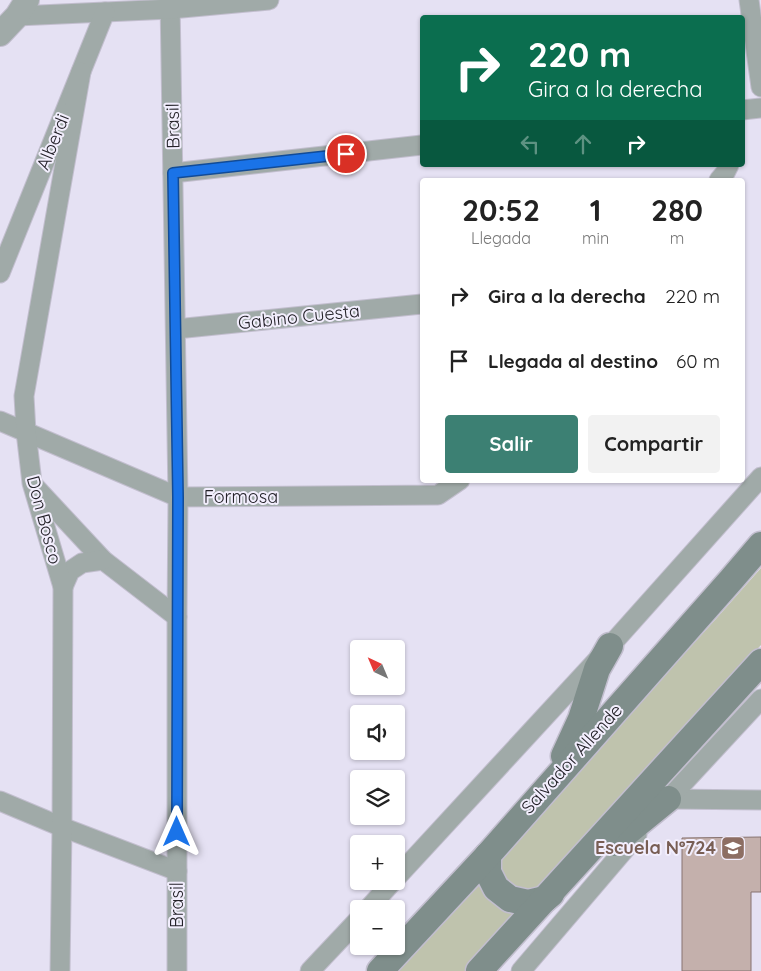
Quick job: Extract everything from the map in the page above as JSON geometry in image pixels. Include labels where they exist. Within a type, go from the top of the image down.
[{"type":"main road","name":"Salvador Allende","points":[[380,971],[488,855],[761,545]]},
{"type":"main road","points":[[553,781],[581,719],[597,669],[610,646]]},
{"type":"main road","points":[[479,971],[761,662]]},
{"type":"main road","points":[[488,855],[488,872],[496,888],[510,899],[528,903],[545,899],[668,799]]},
{"type":"street","points":[[0,34],[22,8],[105,12],[170,5],[269,0]]},
{"type":"street","points":[[749,0],[761,87]]},
{"type":"street","name":"Brasil","points":[[170,5],[178,497],[177,971]]},
{"type":"street","name":"Alberdi","points":[[0,273],[105,12]]},
{"type":"street","name":"Don Bosco","points":[[60,971],[63,587],[32,484],[24,396],[81,72]]},
{"type":"street","points":[[745,110],[761,108]]},
{"type":"street","points":[[173,173],[420,145]]},
{"type":"street","points":[[720,178],[728,167]]},
{"type":"street","name":"Gabino Cuesta","points":[[176,329],[420,304]]},
{"type":"street","name":"Formosa","points":[[0,421],[178,497],[438,495],[456,483]]},
{"type":"street","points":[[405,868],[610,646],[761,478]]},
{"type":"street","points":[[32,484],[103,560],[177,617]]},
{"type":"street","points":[[63,587],[70,571],[82,563],[103,560]]},
{"type":"street","points":[[521,971],[668,799],[761,699]]},
{"type":"street","points":[[668,799],[761,800]]},
{"type":"street","points":[[0,801],[177,871]]},
{"type":"street","points":[[376,900],[385,890]]},
{"type":"street","points":[[310,971],[350,929]]},
{"type":"green space","points":[[761,568],[761,645],[465,971],[397,971],[715,620]]},
{"type":"building","points":[[761,837],[761,892],[751,892],[751,971],[682,971],[682,838]]},
{"type":"place","name":"Escuela Nº724","points":[[733,848]]},
{"type":"route","points":[[177,832],[178,497],[173,173],[346,154]]}]
